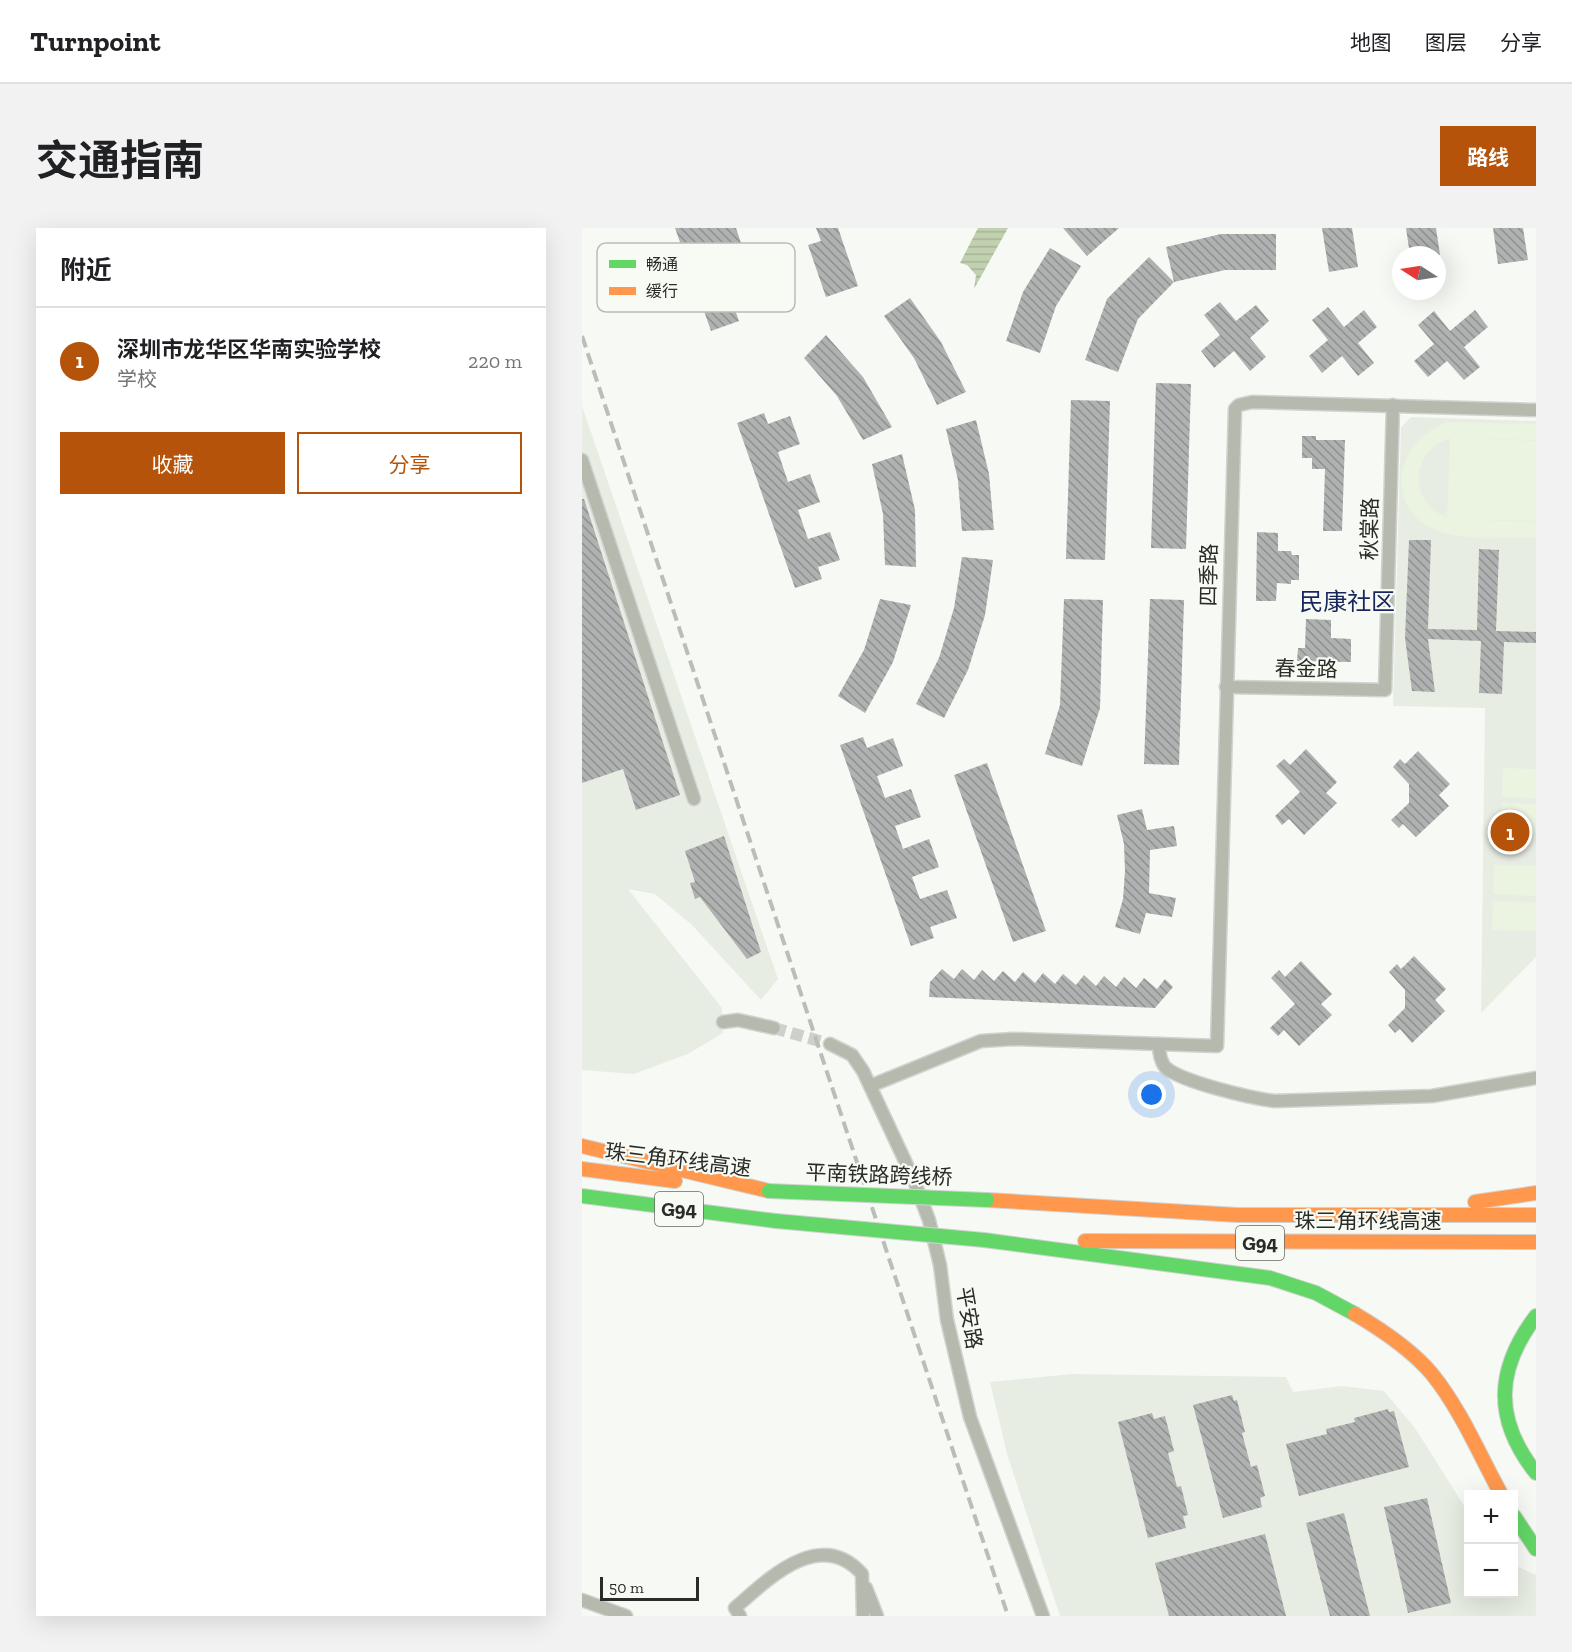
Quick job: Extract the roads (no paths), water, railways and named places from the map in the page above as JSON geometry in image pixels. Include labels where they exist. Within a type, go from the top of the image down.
[{"type":"highway","points":[[582,1146],[769,1191]]},
{"type":"highway","name":"珠三角环线高速","points":[[582,1169],[769,1191]]},
{"type":"highway","name":"平南铁路跨线桥","points":[[769,1191],[987,1200]]},
{"type":"highway","points":[[1070,1203],[1453,1203],[1502,1200],[1536,1193]]},
{"type":"highway","name":"G94","points":[[582,1196],[776,1221],[984,1240]]},
{"type":"highway","name":"珠三角环线高速","points":[[987,1200],[1070,1203],[1237,1215],[1536,1215]]},
{"type":"highway","points":[[984,1240],[1270,1278],[1316,1293],[1383,1331],[1430,1372],[1450,1399],[1499,1490]]},
{"type":"highway","name":"珠三角环线高速","points":[[984,1240],[1536,1242]]},
{"type":"highway","points":[[1536,1316],[1511,1355],[1506,1380],[1507,1412],[1516,1442],[1527,1464],[1536,1473]]},
{"type":"highway","points":[[1518,1522],[1536,1549]]},
{"type":"street","name":"四季路","points":[[1159,1044],[1217,1046],[1235,409],[1239,405],[1252,402],[1536,410]]},
{"type":"street","name":"秋棠路","points":[[1385,690],[1393,405]]},
{"type":"street","points":[[582,460],[694,799]]},
{"type":"street","name":"春金路","points":[[1226,687],[1385,690]]},
{"type":"street","points":[[723,1022],[738,1020],[774,1028]]},
{"type":"street","points":[[870,1086],[981,1041],[1012,1039],[1159,1044],[1161,1060],[1166,1068],[1179,1075],[1257,1099],[1274,1101],[1432,1096],[1536,1078]]},
{"type":"street","name":"平安路","points":[[831,1044],[852,1055],[870,1086],[929,1220],[940,1265],[947,1320],[970,1417],[1043,1616]]},
{"type":"street","points":[[740,1616],[735,1608],[776,1572],[809,1557],[833,1556],[845,1560],[862,1574],[877,1616]]},
{"type":"street","points":[[863,1616],[864,1584]]},
{"type":"street","points":[[582,1600],[626,1616]]},
{"type":"tunnel","points":[[774,1028],[830,1044]]},
{"type":"railway","points":[[582,336],[1008,1616]]},
{"type":"place","name":"深圳市龙华区华南实验学校","points":[[1510,832]]},
{"type":"district","name":"民康社区","points":[[1347,602]]}]
